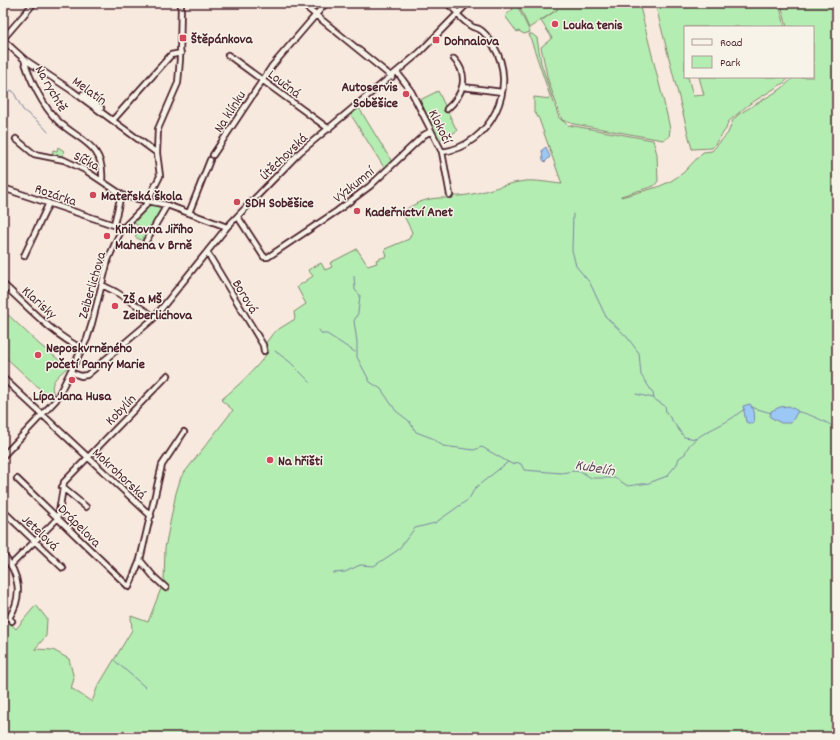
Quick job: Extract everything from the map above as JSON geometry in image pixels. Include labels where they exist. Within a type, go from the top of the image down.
[{"type":"street","points":[[3,40],[34,3]]},
{"type":"street","name":"Zeiberlichova","points":[[3,456],[54,403],[82,348],[92,323],[108,260],[123,228],[142,210],[160,176],[157,153],[158,129],[178,83],[181,53],[181,3]]},
{"type":"street","points":[[301,3],[392,77]]},
{"type":"street","name":"Na klínku","points":[[214,155],[263,79],[326,3]]},
{"type":"street","points":[[442,152],[450,151],[465,145],[483,131],[497,111],[502,92],[504,75],[494,45],[479,29],[471,27],[448,3]]},
{"type":"street","name":"Útěchovská","points":[[70,372],[81,376],[87,375],[155,317],[227,227],[300,152],[392,77],[419,53],[468,3]]},
{"type":"street","name":"Melatín","points":[[3,40],[24,59],[43,70],[157,153]]},
{"type":"street","points":[[113,120],[171,55],[181,53]]},
{"type":"street","name":"Loučná","points":[[228,55],[329,128]]},
{"type":"street","name":"Na rychtě","points":[[24,59],[32,81],[56,119],[86,140],[95,150],[102,168],[102,181]]},
{"type":"street","points":[[448,109],[458,98],[463,87],[463,72],[454,59]]},
{"type":"street","name":"Klokočí","points":[[397,72],[411,91],[442,152],[450,195]]},
{"type":"street","points":[[463,87],[502,92]]},
{"type":"street","name":"Melatín","points":[[83,94],[104,111],[106,115]]},
{"type":"street","name":"Výzkumní","points":[[238,217],[264,257],[268,257],[337,211],[370,186],[424,135],[431,131]]},
{"type":"street","name":"Síčka","points":[[16,139],[34,154],[73,164],[102,181],[120,194],[167,205],[227,227]]},
{"type":"street","points":[[189,213],[210,160]]},
{"type":"street","name":"Rozárka","points":[[3,189],[123,228]]},
{"type":"street","points":[[114,224],[120,194]]},
{"type":"street","points":[[24,256],[49,203]]},
{"type":"street","points":[[146,241],[167,205]]},
{"type":"street","name":"Borová","points":[[207,252],[263,345],[264,351]]},
{"type":"street","name":"Klarisky","points":[[3,284],[56,331],[72,343],[82,348]]},
{"type":"street","points":[[102,285],[116,292],[155,317]]},
{"type":"street","name":"Kobylín","points":[[62,487],[64,482],[82,462],[88,458],[168,375]]},
{"type":"street","name":"Mokrohorská","points":[[3,378],[151,516],[140,560],[129,587]]},
{"type":"street","points":[[151,516],[162,465],[184,432]]},
{"type":"street","name":"Drápelova","points":[[17,479],[129,587]]},
{"type":"street","points":[[62,487],[86,507]]},
{"type":"street","points":[[12,564],[58,518],[62,487]]},
{"type":"street","name":"Jetelová","points":[[3,511],[63,568]]},
{"type":"street","points":[[3,555],[12,564],[16,573],[18,594],[16,606],[8,620]]},
{"type":"street","points":[[140,560],[154,577],[166,588]]},
{"type":"green space","points":[[509,3],[516,3],[530,32],[524,34],[519,31],[517,32],[505,16],[513,9]]},
{"type":"green space","points":[[518,3],[639,3],[667,115],[670,129],[669,137],[663,140],[574,124],[562,120],[548,80],[541,47],[552,38],[541,21],[558,9],[529,28]]},
{"type":"green space","points":[[655,3],[774,3],[781,11],[785,26],[684,26],[684,78],[688,78],[693,96],[704,95],[699,78],[788,78],[785,82],[748,105],[728,122],[726,129],[712,148],[692,149]]},
{"type":"green space","points":[[779,3],[837,3],[837,737],[3,737],[3,630],[9,622],[16,629],[36,605],[47,619],[46,636],[35,649],[53,650],[69,659],[74,679],[71,688],[92,702],[97,688],[132,630],[131,616],[148,622],[164,581],[165,548],[176,493],[181,477],[233,410],[221,400],[234,389],[264,358],[269,351],[265,344],[274,332],[295,319],[294,312],[306,304],[297,287],[313,276],[308,270],[321,263],[325,270],[332,267],[330,263],[357,249],[368,266],[377,263],[376,260],[387,256],[385,249],[409,239],[412,232],[402,212],[424,200],[468,195],[525,181],[562,184],[539,119],[534,111],[534,97],[551,99],[529,34],[532,34],[537,38],[541,63],[559,118],[568,125],[653,140],[657,154],[658,181],[654,186],[621,197],[658,187],[671,181],[683,173],[703,152],[712,151],[728,133],[733,120],[739,114],[781,89],[793,78],[814,78],[814,26],[787,26],[782,8]]},
{"type":"green space","points":[[438,91],[457,131],[439,140],[420,100]]},
{"type":"green space","points":[[359,108],[392,162],[385,169],[351,115]]},
{"type":"green space","points":[[58,147],[64,151],[62,159],[52,157],[53,150],[57,151]]},
{"type":"green space","points":[[151,204],[163,208],[143,241],[135,237],[140,227],[134,223]]},
{"type":"green space","points":[[3,310],[40,345],[68,367],[53,382],[52,386],[54,394],[51,399],[3,355]]},
{"type":"water","points":[[546,147],[550,157],[545,162],[543,160],[542,150]]},
{"type":"water","points":[[750,404],[753,408],[754,423],[746,422],[743,406]]},
{"type":"water","points":[[789,406],[798,411],[791,423],[781,423],[770,417],[771,411],[780,407]]},
{"type":"waterway","points":[[3,89],[13,91],[23,110],[42,125],[48,132]]},
{"type":"waterway","points":[[573,214],[572,250],[576,266],[590,283],[606,317],[627,337],[639,353],[641,375],[653,393],[654,399],[665,406],[666,412],[684,437],[697,439]]},
{"type":"waterway","points":[[354,276],[355,290],[360,295],[358,313],[354,321],[357,342],[357,357],[370,382],[381,389],[396,411],[409,421],[416,432],[432,438],[443,446],[474,450],[482,447],[508,462]]},
{"type":"waterway","points":[[319,330],[322,334],[327,334],[355,352]]},
{"type":"waterway","points":[[275,351],[290,362],[310,382]]},
{"type":"waterway","points":[[636,394],[653,398]]},
{"type":"waterway","name":"Kubelín","points":[[751,407],[771,413]]},
{"type":"waterway","name":"Kubelín","points":[[333,573],[345,572],[360,565],[374,566],[398,550],[415,528],[435,523],[469,499],[475,488],[508,462],[514,465],[516,462],[521,464],[524,470],[561,473],[574,471],[582,472],[591,478],[615,478],[628,486],[649,483],[667,476],[677,464],[679,458],[685,454],[687,448],[697,438],[731,419],[745,409]]},
{"type":"waterway","name":"Kubelín","points":[[798,412],[818,419],[837,429]]},
{"type":"waterway","name":"Kubelín","points":[[837,429],[835,432],[837,436]]},
{"type":"waterway","points":[[115,661],[145,687]]},
{"type":"place","name":"Louka tenis","points":[[555,24]]},
{"type":"place","name":"Štěpánkova","points":[[183,38]]},
{"type":"place","name":"Dohnalova","points":[[436,40]]},
{"type":"place","name":"Autoservis Soběšice","points":[[406,94]]},
{"type":"place","name":"Mateřská škola","points":[[93,195]]},
{"type":"place","name":"SDH Soběšice","points":[[237,202]]},
{"type":"place","name":"Kadeřnictví Anet","points":[[357,211]]},
{"type":"place","name":"Knihovna Jiřího Mahena v Brně","points":[[107,236]]},
{"type":"place","name":"ZŠ a MŠ Zeiberlichova","points":[[115,306]]},
{"type":"place","name":"Neposkvrněného početí Panny Marie","points":[[38,355]]},
{"type":"place","name":"Lípa Jana Husa","points":[[72,380]]},
{"type":"place","name":"Na hřišti","points":[[270,460]]}]
